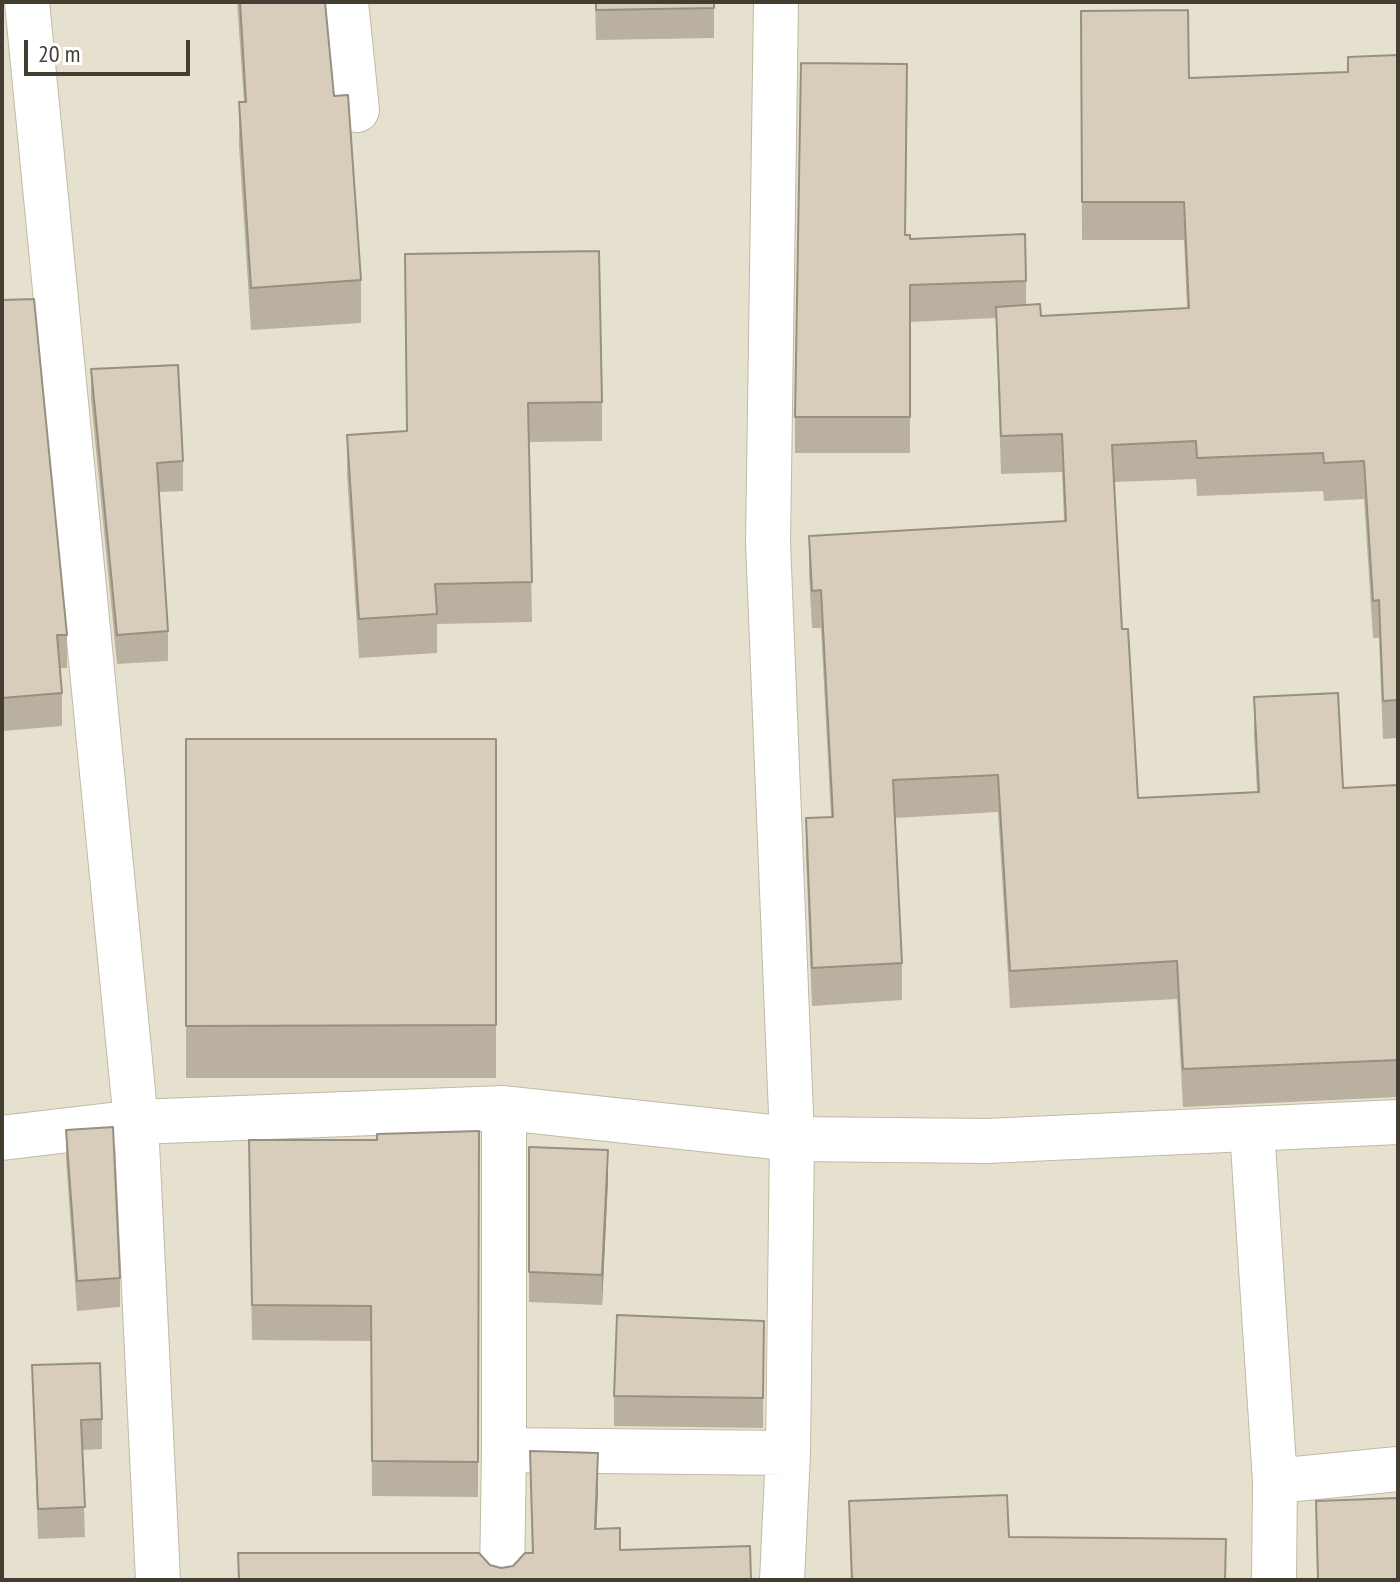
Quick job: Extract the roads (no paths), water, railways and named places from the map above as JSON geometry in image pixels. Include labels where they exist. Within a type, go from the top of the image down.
[{"type":"street","points":[[27,2],[136,1122],[158,1580]]},
{"type":"street","points":[[346,2],[357,110]]},
{"type":"street","points":[[776,2],[768,542],[792,1139],[788,1453],[782,1580]]},
{"type":"street","points":[[502,1580],[504,1108]]},
{"type":"street","points":[[2,1138],[136,1122],[504,1108],[792,1139],[987,1141],[1398,1122]]},
{"type":"street","points":[[1252,1130],[1275,1481],[1274,1580]]},
{"type":"street","points":[[504,1450],[788,1453]]},
{"type":"street","points":[[1275,1481],[1398,1469]]}]
